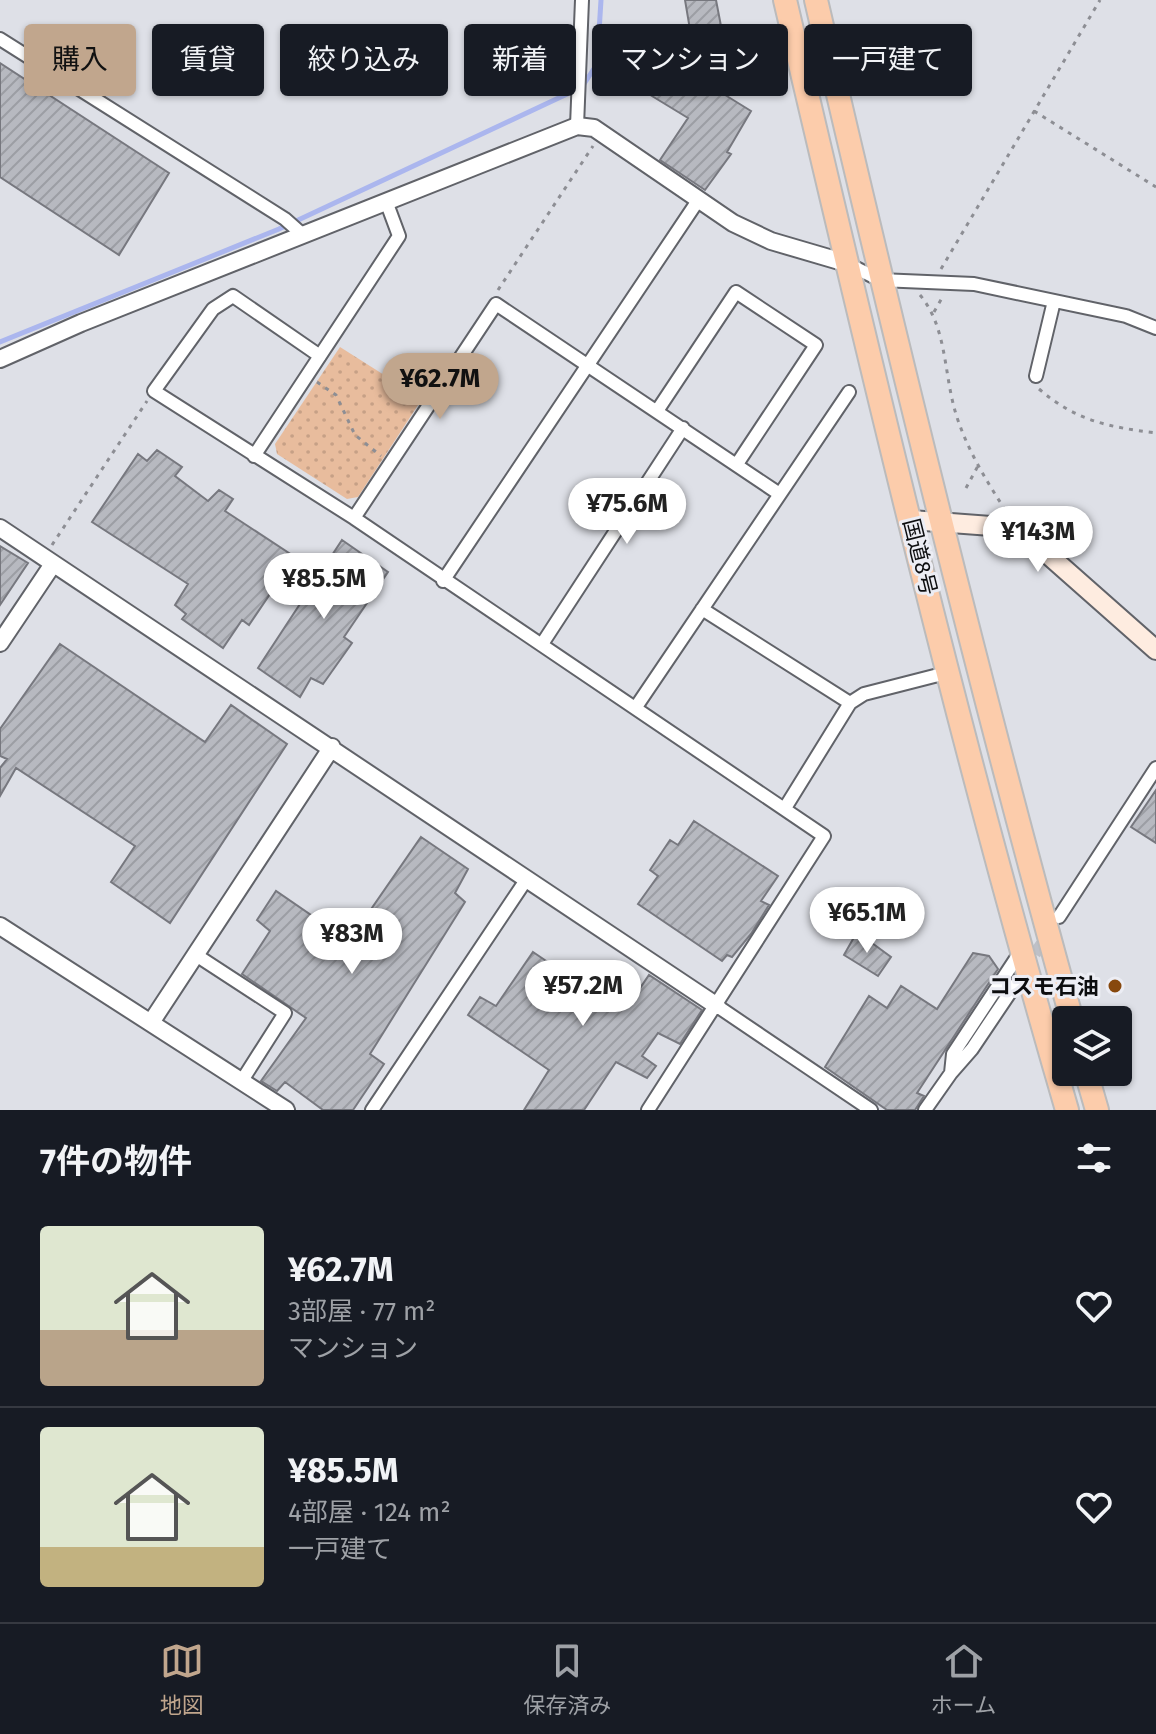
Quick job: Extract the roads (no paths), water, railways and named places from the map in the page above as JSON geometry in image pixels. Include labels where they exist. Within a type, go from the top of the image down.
[{"type":"highway","name":"国道8号","points":[[785,0],[846,263],[911,520],[1021,951],[1067,1110]]},
{"type":"highway","name":"国道8号","points":[[816,0],[880,280],[1068,1006]]},
{"type":"highway","points":[[1090,1086],[1097,1110]]},
{"type":"main road","points":[[911,520],[1018,528],[1156,650]]},
{"type":"street","points":[[577,126],[582,0]]},
{"type":"street","points":[[0,39],[285,219],[299,233]]},
{"type":"street","points":[[0,359],[299,233],[577,126],[602,133],[697,202],[771,241],[846,263],[880,280],[974,284],[1126,316],[1156,328]]},
{"type":"street","points":[[254,456],[399,236],[386,201]]},
{"type":"street","points":[[443,581],[697,202]]},
{"type":"street","points":[[657,411],[736,292],[776,318],[816,345],[737,464]]},
{"type":"street","points":[[320,356],[233,296],[213,309],[154,391],[354,518],[824,836],[648,1110]]},
{"type":"street","points":[[1036,376],[1054,301]]},
{"type":"street","points":[[354,518],[496,304],[778,493]]},
{"type":"street","points":[[636,707],[849,392]]},
{"type":"street","points":[[542,644],[683,428]]},
{"type":"street","points":[[0,528],[871,1110]]},
{"type":"street","points":[[0,643],[48,560]]},
{"type":"street","points":[[702,609],[850,703]]},
{"type":"street","points":[[785,808],[850,703],[864,694],[950,672]]},
{"type":"street","points":[[152,1021],[332,747]]},
{"type":"street","points":[[1059,917],[1156,768]]},
{"type":"street","points":[[372,1110],[526,880]]},
{"type":"street","points":[[0,926],[286,1110]]},
{"type":"street","points":[[951,1073],[953,1054],[1021,951]]},
{"type":"street","points":[[196,955],[285,1013],[241,1082]]},
{"type":"street","points":[[925,1110],[972,1049],[1015,985]]},
{"type":"waterway","points":[[0,342],[279,229],[582,87],[597,64],[601,0]]},
{"type":"tunnel","points":[[1025,969],[1048,934]]},
{"type":"place","name":"コスモ石油","points":[[1115,986]]}]
